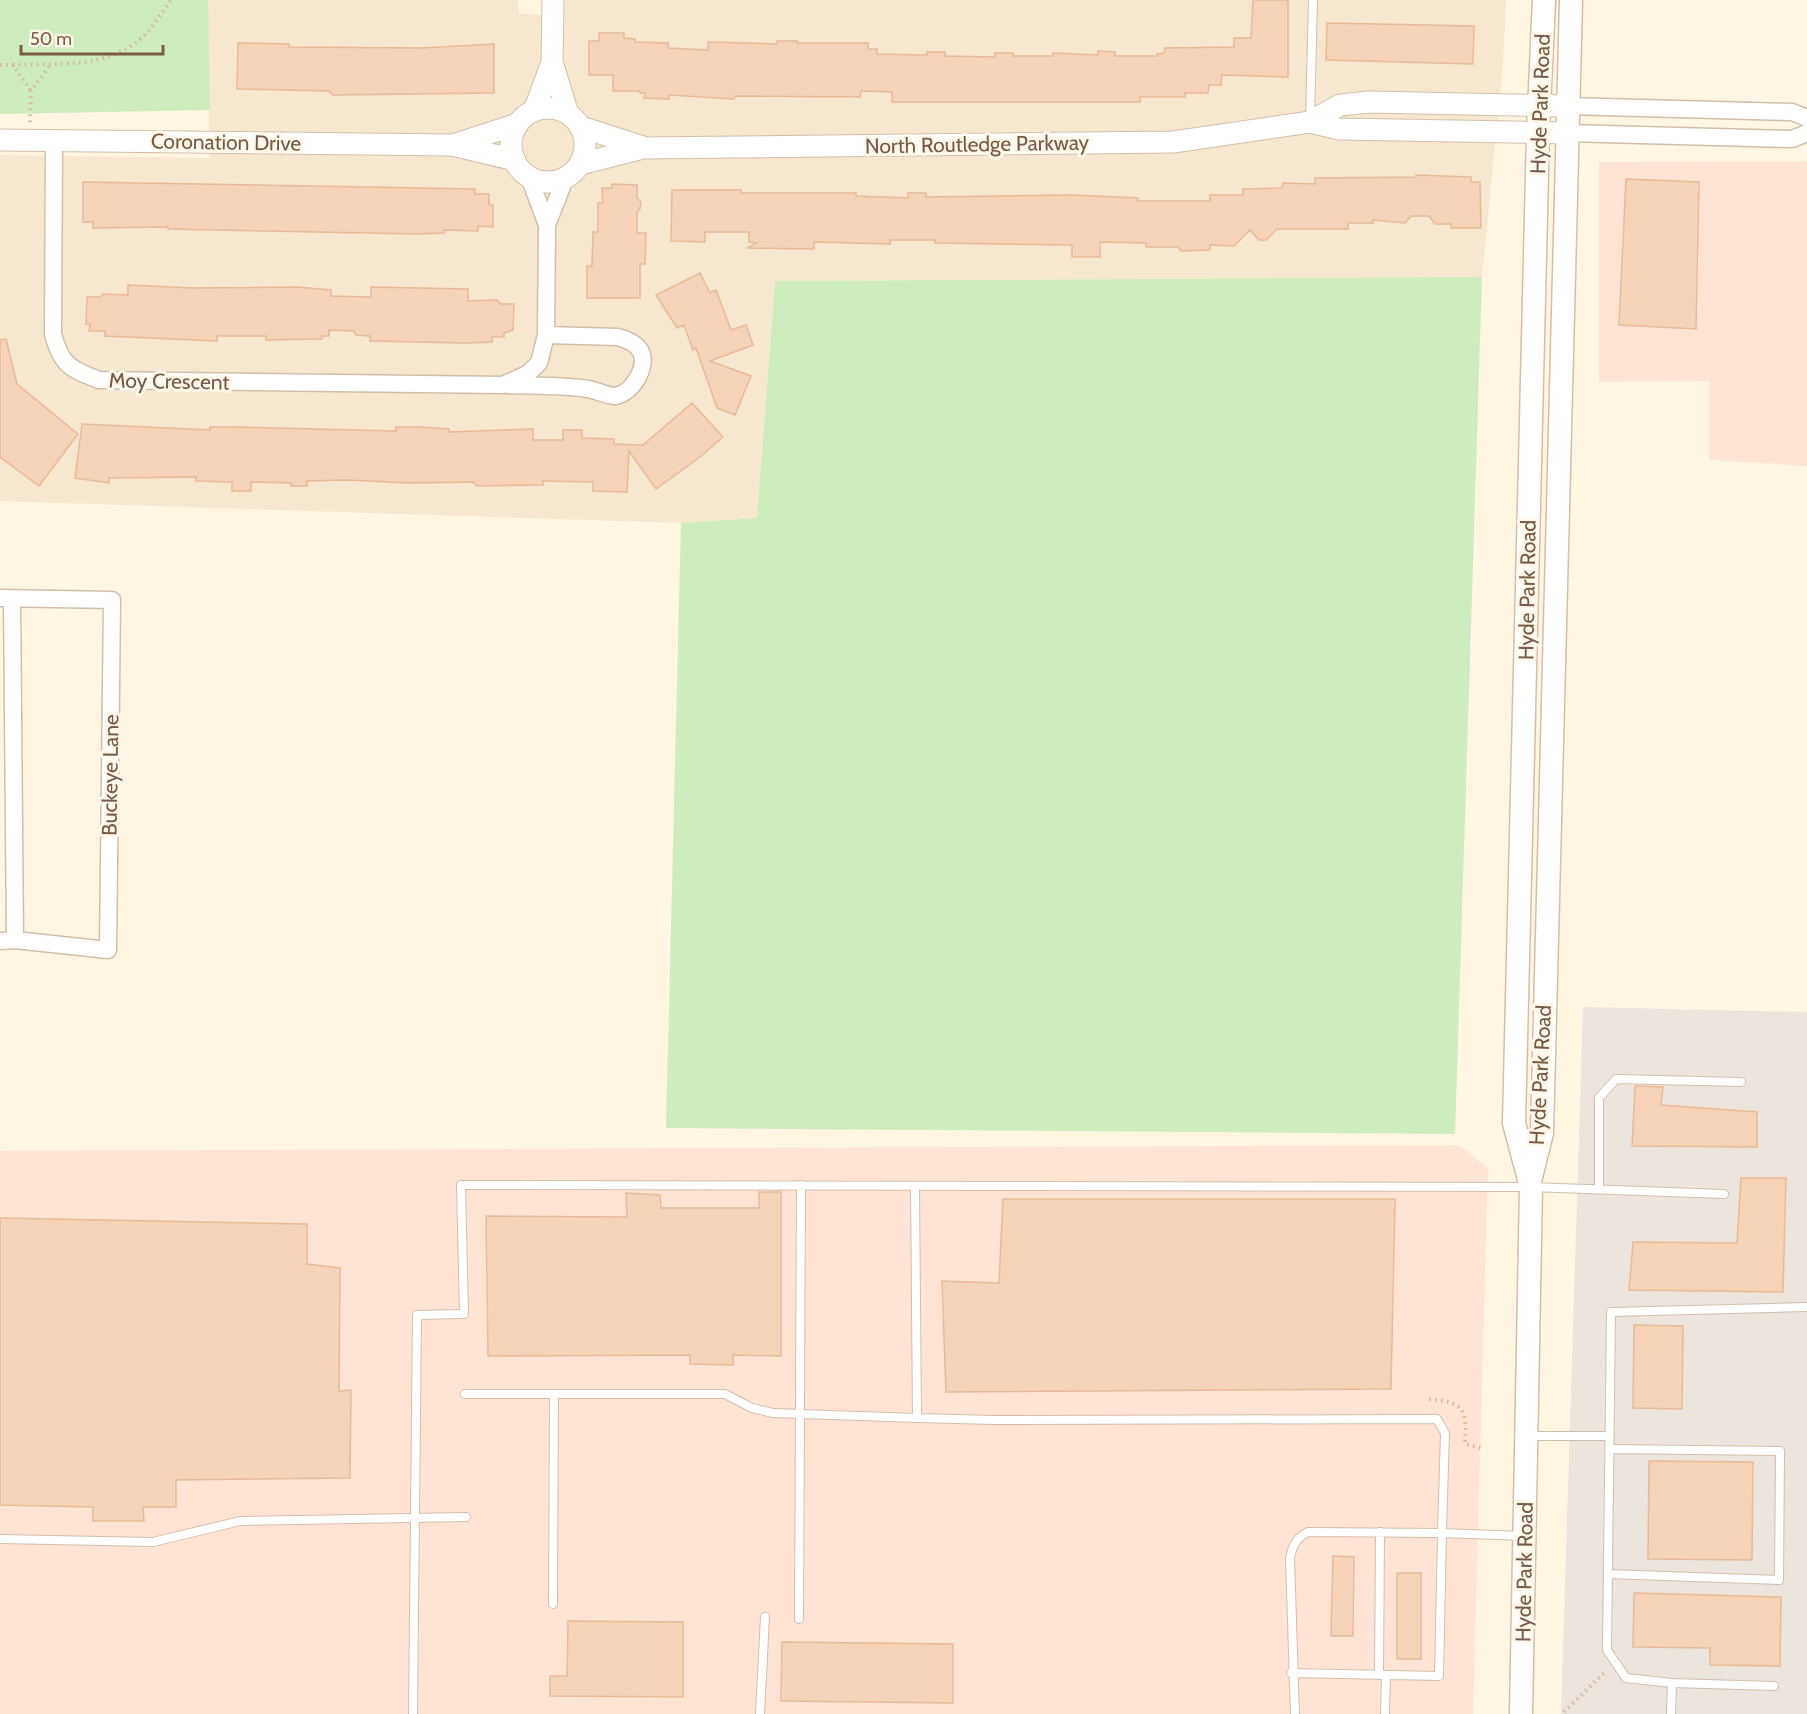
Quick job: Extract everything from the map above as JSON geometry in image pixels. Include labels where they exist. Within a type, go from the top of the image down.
[{"type":"main road","name":"Hyde Park Road","points":[[1531,1182],[1514,1123],[1538,132],[1544,0]]},
{"type":"main road","name":"Hyde Park Road","points":[[1521,1714],[1531,1182],[1542,1133],[1571,0]]},
{"type":"street","points":[[552,62],[512,142],[514,160],[529,177],[540,182],[565,179],[580,164],[585,146],[552,62],[553,0]]},
{"type":"street","name":"North Routledge Parkway","points":[[580,164],[644,148],[1173,142],[1310,122],[1340,105],[1369,102],[1567,106]]},
{"type":"street","points":[[1567,106],[1792,112],[1807,118]]},
{"type":"street","points":[[526,118],[557,109],[574,121]]},
{"type":"street","name":"Coronation Drive","points":[[452,145],[526,118]]},
{"type":"street","name":"North Routledge Parkway","points":[[574,121],[644,148]]},
{"type":"street","name":"North Routledge Parkway","points":[[1310,122],[1339,129],[1566,133]]},
{"type":"street","points":[[1566,133],[1792,139],[1807,133]]},
{"type":"street","name":"Coronation Drive","points":[[0,140],[452,145],[514,160]]},
{"type":"street","name":"Moy Crescent","points":[[54,141],[52,324],[60,357],[77,372],[99,380],[503,385],[587,389],[616,396],[627,390],[640,375],[643,359],[641,351],[629,340],[618,337],[546,335]]},
{"type":"street","name":"Moy Crescent","points":[[529,177],[547,225]]},
{"type":"street","name":"Moy Crescent","points":[[503,385],[527,374],[539,363],[546,335],[547,225],[565,179]]},
{"type":"street","points":[[6,599],[7,941]]},
{"type":"street","name":"Buckeye Lane","points":[[6,599],[112,600],[108,950],[7,941]]},
{"type":"lane","points":[[1310,122],[1312,0]]},
{"type":"lane","points":[[1599,1189],[1599,1098],[1616,1079],[1741,1082]]},
{"type":"lane","points":[[413,1714],[417,1315],[464,1314],[461,1185],[915,1186],[1531,1182],[1599,1189],[1724,1194]]},
{"type":"lane","points":[[799,1619],[801,1185]]},
{"type":"lane","points":[[915,1186],[917,1418]]},
{"type":"lane","points":[[1774,1686],[1672,1683],[1626,1678],[1607,1650],[1611,1312],[1807,1307]]},
{"type":"lane","points":[[465,1394],[725,1394],[752,1408],[773,1413],[993,1420],[1437,1419],[1445,1433],[1439,1676],[1292,1673]]},
{"type":"lane","points":[[553,1604],[554,1394]]},
{"type":"lane","points":[[1526,1436],[1609,1436]]},
{"type":"lane","points":[[1608,1575],[1779,1580],[1780,1451],[1609,1449]]},
{"type":"lane","points":[[0,1539],[153,1542],[240,1521],[466,1517]]},
{"type":"lane","points":[[1295,1714],[1292,1673],[1292,1547],[1300,1536],[1308,1532],[1380,1532],[1524,1536]]},
{"type":"lane","points":[[1380,1532],[1385,1714]]},
{"type":"lane","points":[[760,1714],[765,1617]]},
{"type":"lane","points":[[1671,1714],[1672,1683]]},
{"type":"path","points":[[0,65],[50,65],[99,59],[122,52],[141,39],[171,0]]},
{"type":"path","points":[[13,65],[31,91]]},
{"type":"path","points":[[30,99],[31,91],[50,65]]},
{"type":"path","points":[[1429,1399],[1450,1401],[1460,1405],[1464,1414],[1465,1444],[1481,1448]]},
{"type":"path","points":[[1564,1712],[1616,1663]]},
{"type":"shaded area","points":[[208,0],[518,0],[519,14],[564,16],[565,0],[1506,0],[1503,64],[1482,277],[775,281],[757,518],[681,523],[0,501],[0,155],[209,158]]},
{"type":"shaded area","points":[[1807,161],[1807,466],[1709,460],[1709,381],[1599,382],[1599,162]]},
{"type":"shaded area","points":[[1583,1007],[1807,1012],[1807,1714],[1561,1714]]},
{"type":"shaded area","points":[[1459,1145],[1488,1168],[1473,1714],[0,1714],[0,1151]]},
{"type":"green space","points":[[0,0],[208,0],[210,110],[0,114]]},
{"type":"green space","points":[[1482,277],[1455,1134],[666,1128],[681,523],[757,518],[775,281]]},
{"type":"building","points":[[1253,0],[1288,0],[1288,77],[1222,75],[1221,85],[1209,85],[1208,93],[1185,93],[1185,97],[1140,97],[1140,102],[892,102],[892,92],[861,91],[860,97],[735,96],[734,99],[669,95],[669,99],[644,98],[645,93],[640,93],[640,91],[613,91],[613,75],[589,75],[589,41],[599,41],[599,33],[624,33],[624,38],[635,39],[635,42],[668,43],[668,48],[708,50],[708,42],[777,44],[777,41],[797,41],[797,43],[868,43],[868,49],[877,49],[877,54],[927,55],[927,52],[945,52],[945,56],[995,57],[995,53],[1013,53],[1013,56],[1053,56],[1053,53],[1098,55],[1098,51],[1115,52],[1115,56],[1157,56],[1157,54],[1164,53],[1165,48],[1234,47],[1234,38],[1251,38]]},
{"type":"building","points":[[1327,23],[1474,26],[1473,64],[1326,60]]},
{"type":"building","points":[[238,43],[289,44],[289,47],[421,48],[494,44],[494,93],[333,95],[329,91],[237,89]]},
{"type":"building","points":[[1416,175],[1471,177],[1471,182],[1480,182],[1481,228],[1451,228],[1451,224],[1435,224],[1429,216],[1411,216],[1405,223],[1373,220],[1373,223],[1348,223],[1348,229],[1277,229],[1266,240],[1259,240],[1250,230],[1234,246],[1210,245],[1210,250],[1181,251],[1178,247],[1146,247],[1146,243],[1100,242],[1100,257],[1072,257],[1072,245],[935,243],[935,240],[890,240],[890,244],[814,242],[814,249],[747,248],[757,243],[749,242],[749,232],[705,232],[705,242],[671,241],[672,190],[741,190],[741,193],[856,193],[856,196],[908,198],[908,193],[926,193],[926,197],[1073,195],[1138,198],[1138,201],[1210,201],[1210,195],[1243,195],[1243,189],[1282,188],[1283,183],[1315,184],[1315,178],[1416,177]]},
{"type":"building","points":[[1626,179],[1699,182],[1696,329],[1619,325]]},
{"type":"building","points":[[83,182],[475,189],[475,194],[489,194],[489,204],[493,205],[493,227],[478,226],[478,231],[444,230],[444,233],[416,234],[168,229],[168,227],[93,228],[93,222],[83,222]]},
{"type":"building","points":[[612,184],[637,185],[637,198],[641,202],[637,212],[637,233],[646,233],[645,264],[640,264],[640,298],[587,298],[587,266],[592,266],[593,232],[598,232],[598,203],[603,203],[602,188],[612,188]]},
{"type":"building","points":[[700,273],[710,293],[716,290],[731,330],[746,325],[753,345],[710,361],[751,376],[735,415],[717,408],[696,348],[693,350],[684,325],[677,328],[656,295]]},
{"type":"building","points":[[128,285],[192,288],[297,287],[331,290],[331,296],[371,297],[371,287],[468,289],[468,301],[497,300],[500,304],[514,304],[513,330],[504,333],[504,337],[492,337],[492,342],[467,343],[370,341],[370,336],[356,335],[354,331],[329,330],[329,336],[322,336],[322,339],[266,340],[266,336],[217,336],[217,341],[105,336],[105,331],[89,331],[90,324],[86,324],[87,297],[100,297],[103,294],[128,295]]},
{"type":"building","points":[[6,339],[17,384],[78,434],[39,486],[0,457],[0,340]]},
{"type":"building","points":[[692,403],[723,437],[656,489],[629,451],[627,492],[593,491],[593,482],[543,481],[543,485],[477,486],[473,482],[409,483],[347,480],[307,481],[307,486],[291,486],[291,483],[251,482],[251,491],[232,491],[232,482],[196,481],[196,477],[109,478],[109,483],[75,478],[82,424],[210,430],[210,427],[396,431],[396,427],[419,427],[449,429],[449,432],[533,429],[533,440],[563,440],[563,430],[582,430],[582,438],[614,439],[614,444],[643,445]]},
{"type":"building","points":[[1635,1086],[1663,1087],[1661,1105],[1757,1112],[1757,1147],[1632,1146]]},
{"type":"building","points":[[1741,1178],[1786,1178],[1783,1292],[1629,1290],[1633,1242],[1737,1243]]},
{"type":"building","points":[[759,1192],[781,1192],[781,1356],[733,1355],[733,1365],[690,1364],[690,1355],[488,1356],[486,1216],[627,1217],[626,1193],[660,1195],[661,1208],[759,1208]]},
{"type":"building","points":[[1003,1199],[1395,1199],[1391,1389],[946,1392],[942,1281],[999,1283]]},
{"type":"building","points":[[0,1218],[307,1224],[307,1264],[340,1268],[339,1391],[351,1390],[350,1478],[176,1480],[176,1507],[143,1507],[144,1521],[93,1521],[93,1507],[0,1505]]},
{"type":"building","points":[[1634,1325],[1683,1326],[1682,1409],[1633,1408]]},
{"type":"building","points":[[1649,1461],[1753,1462],[1752,1560],[1648,1559]]},
{"type":"building","points":[[1333,1556],[1354,1557],[1353,1636],[1331,1636]]},
{"type":"building","points":[[1397,1573],[1421,1573],[1421,1659],[1397,1659]]},
{"type":"building","points":[[1634,1593],[1781,1597],[1780,1666],[1710,1665],[1710,1648],[1633,1647]]},
{"type":"building","points":[[568,1621],[683,1622],[683,1697],[550,1696],[550,1676],[567,1676]]},
{"type":"building","points":[[782,1642],[953,1644],[953,1703],[781,1701]]}]
